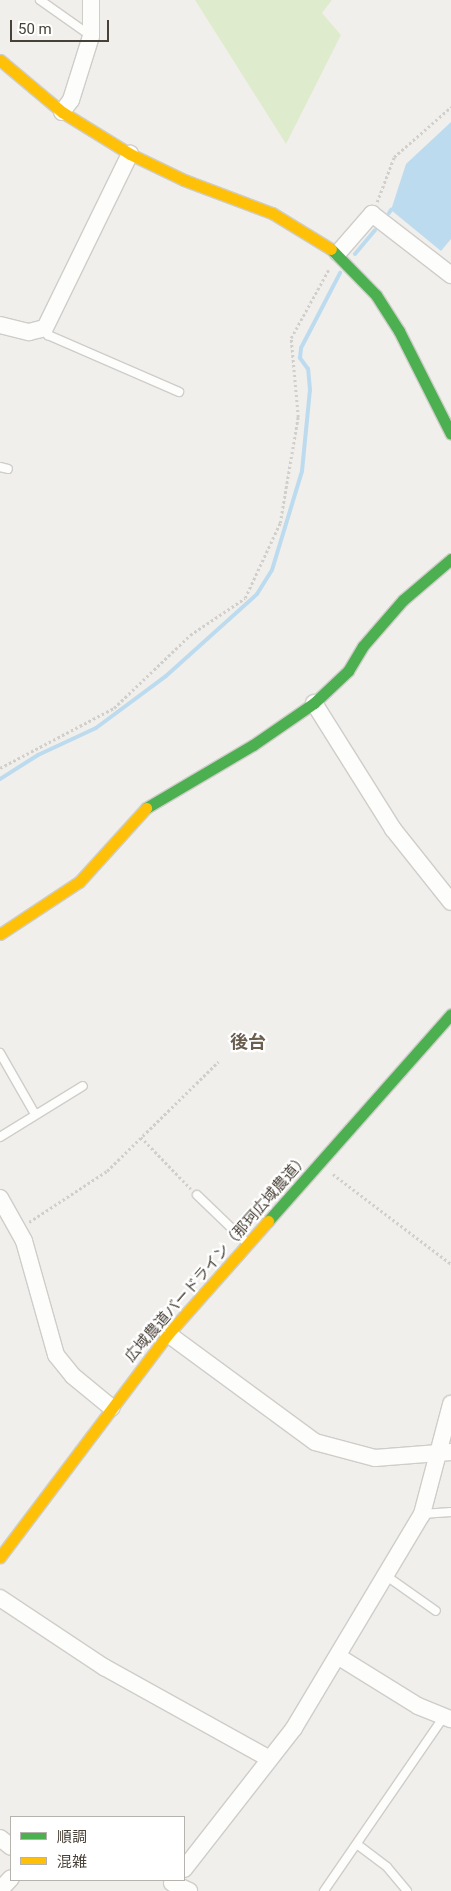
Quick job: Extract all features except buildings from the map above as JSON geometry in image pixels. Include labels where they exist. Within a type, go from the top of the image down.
[{"type":"street","points":[[62,112],[71,100],[91,36],[91,0]]},
{"type":"street","points":[[0,60],[62,112],[130,154],[184,180],[272,212],[338,253],[376,295],[398,331],[451,434]]},
{"type":"street","points":[[1,326],[29,332],[45,328],[130,154]]},
{"type":"street","points":[[338,253],[372,214],[451,275]]},
{"type":"street","points":[[0,934],[79,882],[147,807],[253,745],[314,702],[348,671],[363,646],[403,600],[451,559]]},
{"type":"street","points":[[314,702],[393,829],[451,902]]},
{"type":"street","name":"広域農道バードライン（那珂広域農道）","points":[[0,1556],[168,1334],[451,1014]]},
{"type":"street","points":[[0,1198],[18,1229],[56,1355],[73,1376],[112,1408]]},
{"type":"street","points":[[168,1334],[315,1442],[375,1458],[443,1454]]},
{"type":"street","points":[[185,1867],[268,1758],[294,1728],[339,1657],[422,1514],[443,1454],[451,1404]]},
{"type":"street","points":[[0,1598],[104,1667],[268,1758]]},
{"type":"street","points":[[339,1657],[418,1706],[447,1718]]},
{"type":"street","points":[[0,1838],[10,1846]]},
{"type":"street","points":[[0,1890],[10,1879]]},
{"type":"street","points":[[172,1885],[189,1891]]},
{"type":"lane","points":[[40,0],[91,36]]},
{"type":"lane","points":[[45,328],[48,335],[179,392]]},
{"type":"lane","points":[[0,1053],[35,1114]]},
{"type":"lane","points":[[0,1137],[83,1086]]},
{"type":"lane","points":[[197,1195],[247,1243]]},
{"type":"lane","points":[[422,1514],[451,1512]]},
{"type":"lane","points":[[385,1575],[436,1611]]},
{"type":"lane","points":[[324,1891],[447,1718]]},
{"type":"lane","points":[[358,1845],[387,1867],[407,1891]]},
{"type":"path","points":[[372,214],[394,157],[451,107]]},
{"type":"path","points":[[0,768],[114,708],[190,634],[245,598],[280,523],[298,418],[291,338],[338,253]]},
{"type":"path","points":[[18,1229],[107,1171],[218,1062]]},
{"type":"path","points":[[141,1137],[197,1195]]},
{"type":"path","points":[[318,1163],[451,1264]]},
{"type":"green space","points":[[195,0],[332,0],[322,13],[341,35],[286,144]]},
{"type":"water","points":[[451,122],[451,239],[441,251],[391,210],[406,164]]},
{"type":"waterway","points":[[355,254],[375,230]]},
{"type":"waterway","points":[[0,779],[38,755],[96,728],[166,676],[257,594],[272,570],[302,471],[310,390],[308,369],[300,358],[301,348],[340,273]]},
{"type":"traffic: fast","points":[[331,249],[376,295],[399,331],[451,434]]},
{"type":"traffic: fast","points":[[146,808],[253,745],[314,703],[348,671],[363,646],[403,600],[451,559]]},
{"type":"traffic: fast","points":[[268,1221],[451,1014]]},
{"type":"traffic: slow","points":[[0,60],[62,112],[130,154],[184,180],[272,213],[331,249]]},
{"type":"traffic: slow","points":[[0,934],[79,882],[146,808]]},
{"type":"traffic: slow","points":[[0,1557],[168,1334],[268,1221]]},
{"type":"district","name":"後台","points":[[248,1042]]}]
